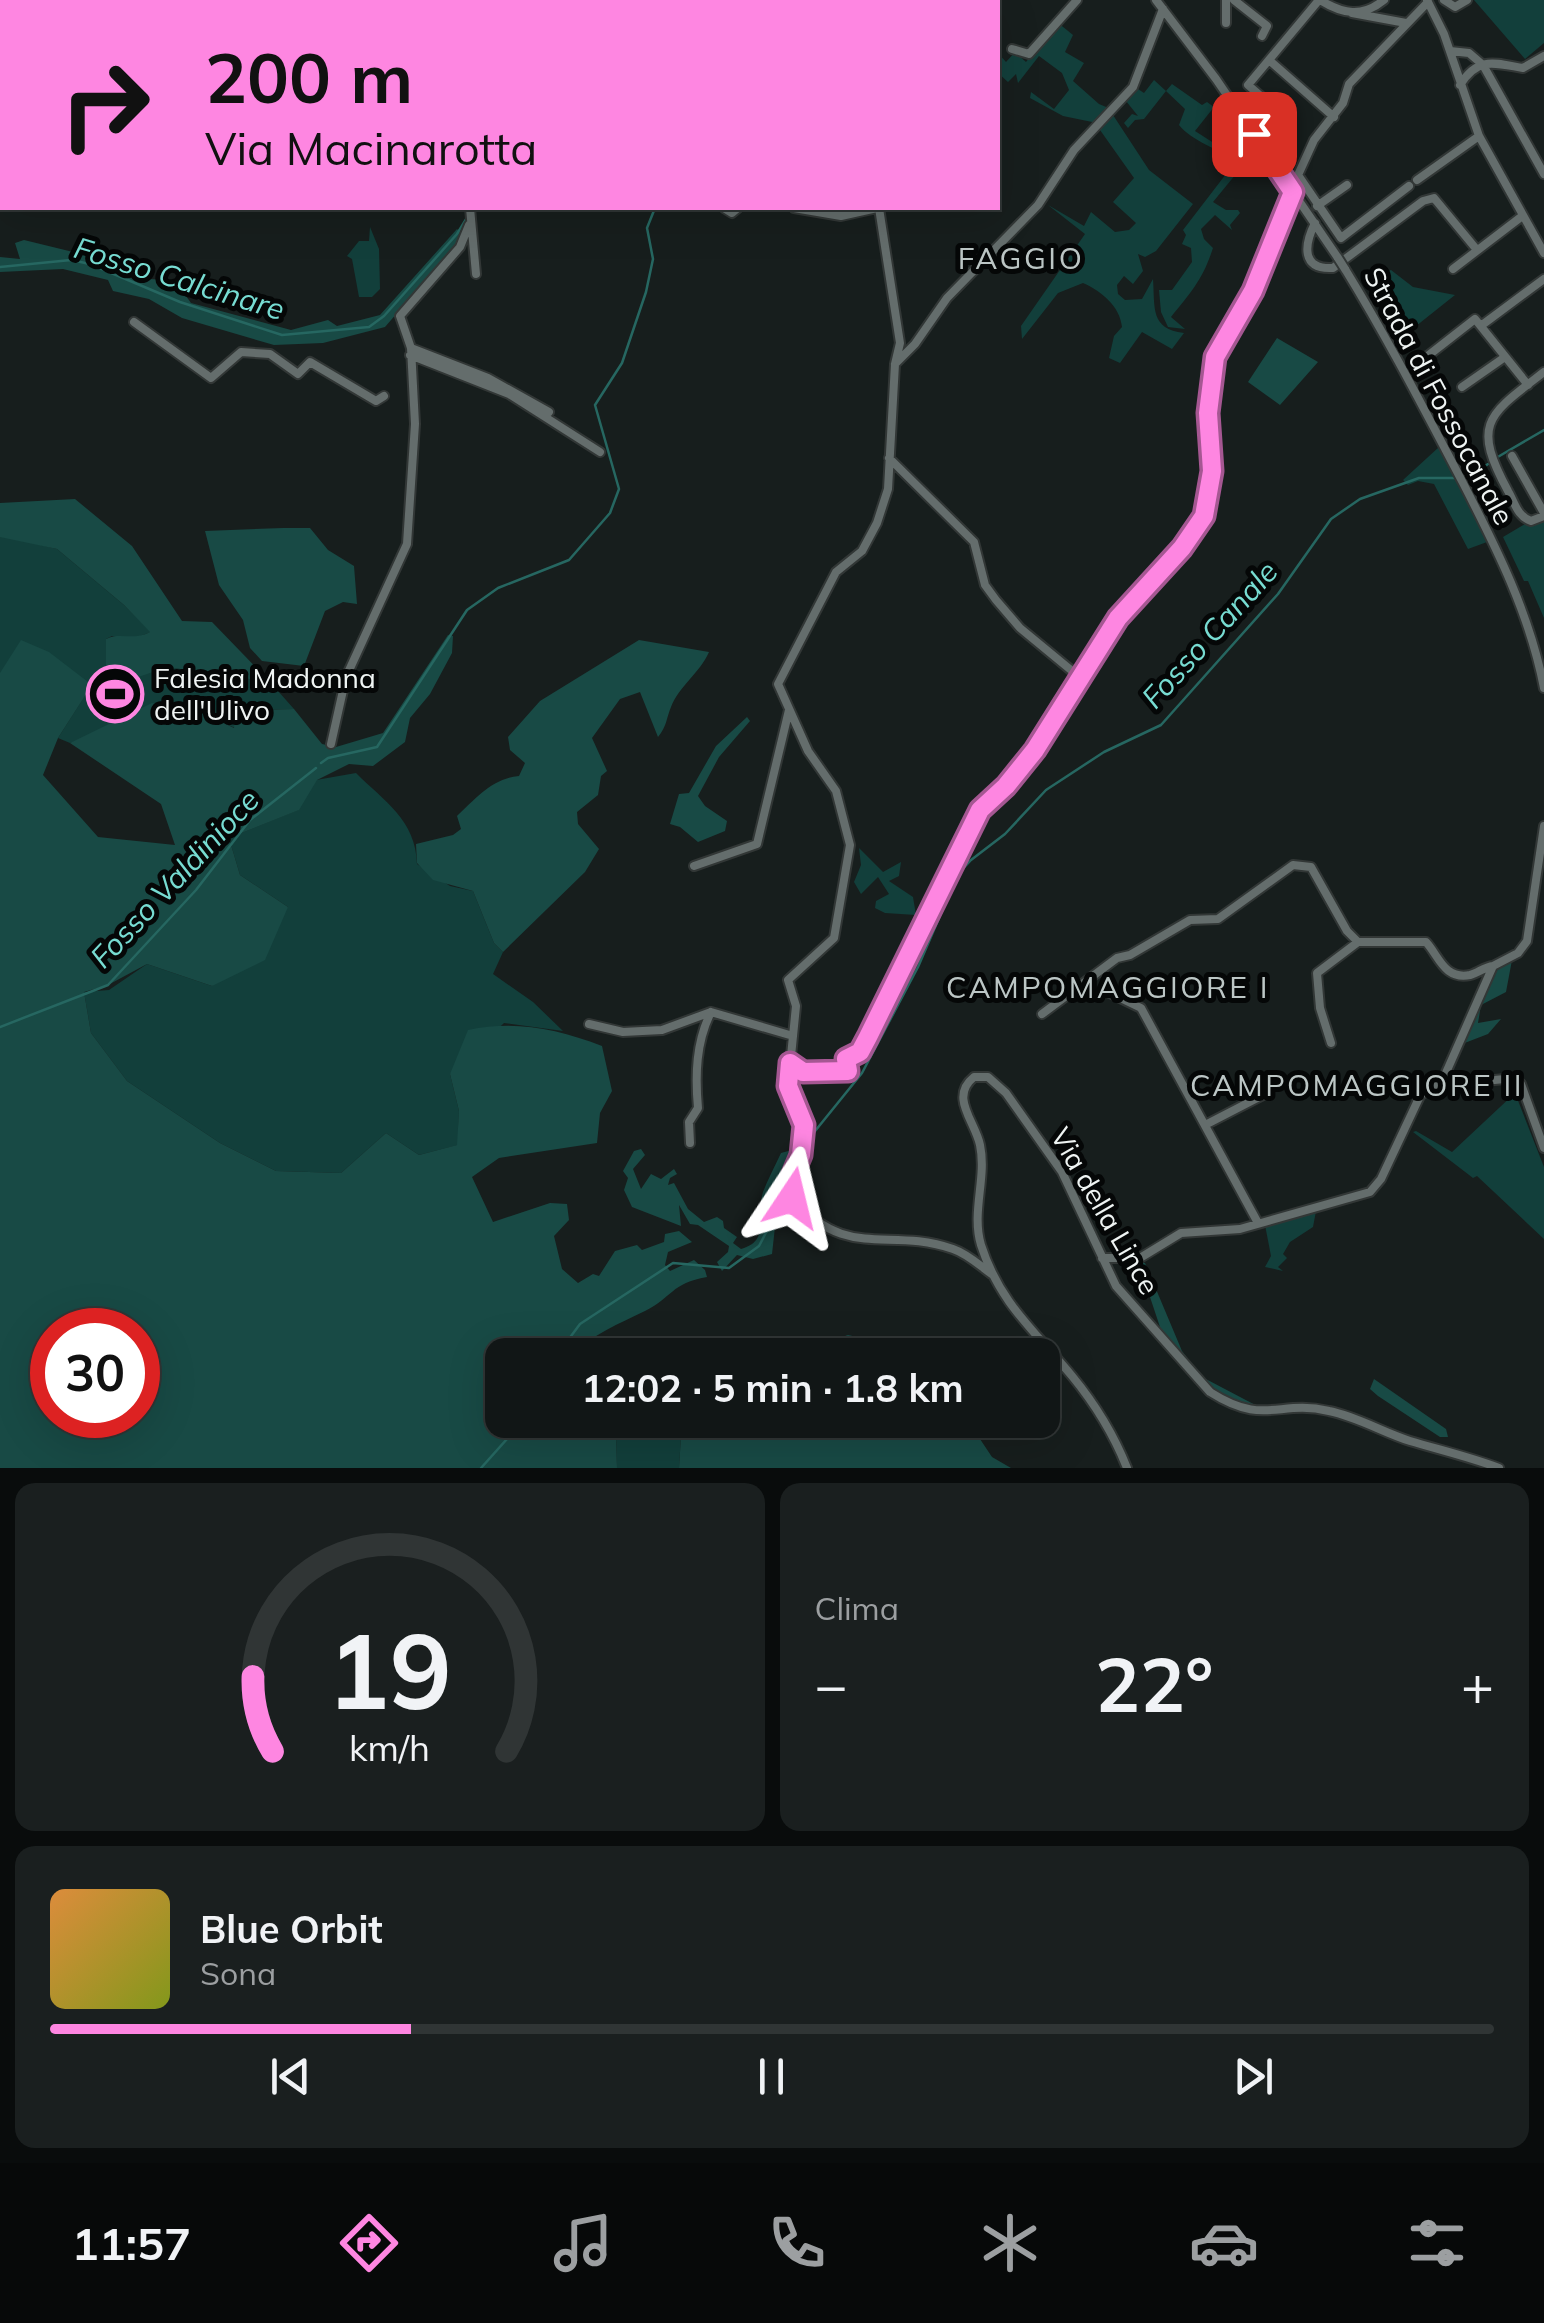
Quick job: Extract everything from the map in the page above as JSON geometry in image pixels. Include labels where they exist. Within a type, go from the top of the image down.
[{"type":"street","points":[[1012,49],[1029,54],[1076,0]]},
{"type":"street","name":"Strada di Fossocanale","points":[[1156,0],[1338,258],[1406,373],[1495,546],[1523,610],[1544,688]]},
{"type":"street","points":[[1226,0],[1226,23]]},
{"type":"street","points":[[1234,0],[1268,26],[1262,36]]},
{"type":"street","points":[[1240,96],[1320,0],[1352,14],[1406,23]]},
{"type":"street","points":[[1352,14],[1374,8],[1384,0]]},
{"type":"street","points":[[1444,0],[1455,7],[1467,0]]},
{"type":"street","points":[[1479,136],[1341,238],[1298,175],[1314,140],[1334,117],[1348,84],[1428,1],[1479,136],[1544,253]]},
{"type":"street","points":[[895,364],[915,344],[948,298],[1038,206],[1074,150],[1133,87],[1163,9]]},
{"type":"street","points":[[1450,51],[1470,53],[1483,65],[1544,174]]},
{"type":"street","points":[[1460,85],[1470,70],[1491,62],[1524,68],[1544,56]]},
{"type":"street","points":[[1269,60],[1334,117]]},
{"type":"street","points":[[1453,64],[1470,70]]},
{"type":"street","points":[[1248,86],[1288,120]]},
{"type":"street","points":[[1317,206],[1347,185]]},
{"type":"street","points":[[790,1063],[803,1072],[848,1071],[846,1059],[860,1052],[980,810],[1022,768],[1082,680],[1118,618],[1182,548],[1204,516],[1212,471],[1208,413],[1215,357],[1253,291],[1293,192]]},
{"type":"street","points":[[1314,223],[1305,246],[1306,256],[1313,265],[1333,268],[1423,201],[1434,198],[1477,250]]},
{"type":"street","points":[[470,210],[476,274]]},
{"type":"street","points":[[806,210],[842,216],[869,210]]},
{"type":"street","points":[[878,210],[900,344],[895,364],[888,489],[877,523],[862,550],[836,572],[778,684],[808,751],[836,791],[850,845],[834,938],[788,980],[796,1006],[788,1086],[804,1125],[792,1198],[822,1226],[852,1240],[925,1243],[955,1249],[992,1275]]},
{"type":"street","points":[[1454,269],[1521,216]]},
{"type":"street","points":[[331,744],[346,676],[407,544],[416,452],[410,351],[400,316],[460,247],[469,225]]},
{"type":"street","points":[[1482,325],[1544,279]]},
{"type":"street","points":[[1425,358],[1474,318],[1529,387]]},
{"type":"street","points":[[134,322],[211,378],[241,352],[270,354],[298,374],[310,362],[376,401],[384,396]]},
{"type":"street","points":[[410,351],[488,378],[549,412]]},
{"type":"street","points":[[410,351],[509,394],[600,452]]},
{"type":"street","points":[[1462,387],[1505,357]]},
{"type":"street","points":[[1512,456],[1544,514],[1531,521],[1523,518],[1494,466],[1487,437],[1494,412],[1544,375]]},
{"type":"street","points":[[890,458],[974,542],[985,585],[1020,628],[1082,680]]},
{"type":"street","points":[[694,866],[757,844],[790,710]]},
{"type":"street","points":[[1331,1043],[1320,1008],[1317,972],[1358,942],[1426,942],[1441,966],[1454,974],[1469,975],[1518,953],[1527,941],[1544,826]]},
{"type":"street","points":[[1042,1014],[1117,958],[1190,920],[1218,919],[1287,868],[1299,864],[1312,867],[1358,942]]},
{"type":"street","points":[[1102,1258],[1140,1258],[1181,1233],[1240,1229],[1370,1192],[1381,1180],[1420,1096],[1452,1062],[1493,966]]},
{"type":"street","points":[[1098,996],[1106,991],[1141,1008],[1258,1223]]},
{"type":"street","points":[[589,1024],[623,1032],[662,1030],[711,1012],[793,1036]]},
{"type":"street","points":[[690,1143],[689,1122],[698,1108],[700,1034],[711,1012]]},
{"type":"street","name":"Via della Lince","points":[[1128,1468],[1080,1386],[1011,1308],[992,1275],[977,1222],[981,1149],[962,1094],[974,1076],[988,1076],[997,1083],[1062,1172],[1116,1286],[1188,1370],[1226,1402],[1262,1414],[1316,1408],[1334,1412],[1407,1440],[1499,1468]]},
{"type":"street","points":[[1433,1086],[1515,1078],[1521,1084],[1544,1148]]},
{"type":"street","points":[[1207,1124],[1267,1093],[1266,1081]]},
{"type":"shaded area","points":[[1474,0],[1544,0],[1544,43],[1525,59]]},
{"type":"shaded area","points":[[1057,22],[1073,35],[1065,52],[1084,63],[1073,81],[1099,104],[1111,109],[1097,123],[1063,116],[1030,98],[1031,92],[1054,109],[1069,90],[1062,73],[1039,56],[1018,83],[1016,74],[1008,82],[1000,75],[1000,55],[1006,62],[1015,52],[1026,62]]},
{"type":"shaded area","points":[[1154,80],[1166,91],[1144,119],[1135,120],[1128,128],[1124,123],[1132,114],[1138,116],[1126,101],[1138,89],[1144,93]]},
{"type":"shaded area","points":[[1172,84],[1202,105],[1207,102],[1214,107],[1195,131],[1245,163],[1213,202],[1226,210],[1238,210],[1240,213],[1230,225],[1232,230],[1215,215],[1201,229],[1213,248],[1196,284],[1171,317],[1185,329],[1168,327],[1161,312],[1159,290],[1172,290],[1192,262],[1191,248],[1182,244],[1186,235],[1183,230],[1236,161],[1184,131],[1179,125],[1185,109],[1166,91]]},
{"type":"shaded area","points":[[1113,115],[1149,170],[1193,204],[1156,251],[1145,257],[1138,254],[1143,271],[1133,284],[1124,276],[1117,285],[1118,294],[1125,300],[1142,299],[1153,279],[1160,322],[1184,333],[1172,349],[1142,332],[1120,363],[1109,358],[1114,336],[1122,327],[1118,312],[1103,295],[1083,283],[1058,293],[1022,339],[1021,326],[1085,234],[1048,205],[1084,226],[1091,212],[1115,232],[1129,230],[1136,223],[1113,202],[1134,178],[1100,130]]},
{"type":"shaded area","points":[[370,227],[379,249],[380,289],[372,297],[359,297],[352,259],[347,256],[359,241],[369,241]]},
{"type":"shaded area","points":[[457,229],[463,235],[455,246],[385,327],[323,343],[274,345],[182,318],[149,299],[113,291],[108,280],[63,269],[0,272],[0,257],[20,259],[15,243],[24,240],[110,261],[129,278],[167,280],[181,289],[191,303],[291,330],[328,320],[337,326],[380,315]]},
{"type":"shaded area","points":[[1391,270],[1413,287],[1455,295],[1406,334],[1369,279]]},
{"type":"shaded area","points":[[1277,338],[1318,362],[1280,405],[1248,382]]},
{"type":"shaded area","points":[[1439,447],[1493,548],[1487,542],[1468,549],[1434,484],[1418,481],[1408,485],[1403,480]]},
{"type":"shaded area","points":[[75,499],[132,546],[182,621],[212,622],[270,682],[167,667],[127,681],[106,666],[106,639],[150,632],[57,549],[0,537],[0,503]]},
{"type":"shaded area","points":[[1544,520],[1544,618],[1503,537],[1525,524]]},
{"type":"shaded area","points":[[310,528],[328,550],[354,566],[357,604],[343,602],[325,611],[304,666],[262,661],[250,648],[243,620],[219,585],[205,531]]},
{"type":"shaded area","points":[[0,537],[57,549],[151,632],[130,640],[112,636],[106,639],[106,666],[167,667],[270,682],[294,709],[249,710],[235,728],[207,715],[93,735],[70,743],[58,738],[91,686],[0,673]]},
{"type":"shaded area","points":[[448,635],[453,636],[452,653],[430,694],[410,718],[405,742],[373,766],[349,764],[317,780],[299,810],[229,838],[240,875],[288,907],[265,960],[212,986],[147,964],[108,985],[84,992],[91,1033],[127,1081],[220,1143],[276,1171],[341,1173],[386,1133],[419,1155],[457,1145],[459,1111],[450,1074],[468,1030],[536,1028],[602,1046],[612,1091],[600,1113],[597,1143],[499,1158],[472,1177],[493,1222],[550,1203],[567,1204],[569,1220],[554,1236],[562,1269],[578,1283],[593,1274],[599,1276],[615,1251],[637,1245],[642,1250],[664,1242],[665,1234],[679,1231],[692,1242],[668,1252],[665,1265],[670,1271],[694,1260],[707,1277],[679,1287],[654,1306],[593,1338],[485,1338],[485,1438],[616,1438],[617,1468],[0,1468],[0,673],[21,640],[49,652],[92,685],[58,738],[43,775],[98,837],[175,845],[161,804],[70,743],[152,703],[207,715],[234,728],[235,718],[249,710],[294,709],[322,744],[336,747],[383,733]]},
{"type":"shaded area","points":[[639,640],[709,652],[675,699],[658,737],[640,692],[620,699],[592,738],[607,771],[601,776],[598,795],[577,812],[578,824],[599,849],[585,872],[503,952],[494,943],[473,891],[433,880],[417,863],[416,844],[453,835],[461,829],[457,816],[478,796],[501,781],[519,776],[525,763],[510,750],[508,737],[540,701]]},
{"type":"shaded area","points":[[747,717],[750,721],[719,757],[698,796],[705,806],[727,821],[725,831],[698,842],[670,824],[679,794],[689,793],[716,746]]},
{"type":"shaded area","points":[[356,773],[405,823],[417,864],[450,886],[473,891],[494,943],[503,952],[493,974],[533,1002],[563,1031],[504,1023],[450,1074],[459,1111],[458,1145],[419,1155],[386,1133],[341,1173],[276,1171],[220,1143],[127,1081],[91,1033],[84,992],[109,990],[147,964],[212,986],[288,907],[240,875],[229,838],[298,810],[316,780]]},
{"type":"shaded area","points":[[859,848],[883,872],[901,862],[899,876],[889,881],[913,897],[916,915],[885,913],[875,908],[876,901],[889,894],[878,877],[861,894],[854,882],[861,865]]},
{"type":"shaded area","points":[[1512,960],[1506,992],[1481,1005],[1478,1023],[1501,1019],[1488,1034],[1462,1044],[1486,985]]},
{"type":"shaded area","points":[[1515,1093],[1544,1167],[1544,1239],[1477,1176],[1473,1178],[1413,1132],[1452,1152]]},
{"type":"shaded area","points":[[641,1149],[645,1155],[633,1169],[641,1189],[651,1174],[661,1179],[674,1169],[677,1174],[668,1185],[674,1183],[688,1209],[704,1222],[717,1217],[723,1221],[724,1228],[737,1237],[733,1243],[741,1249],[757,1240],[760,1233],[763,1192],[781,1153],[792,1150],[799,1155],[787,1200],[776,1218],[772,1254],[753,1259],[737,1255],[722,1271],[717,1262],[729,1246],[698,1225],[690,1224],[679,1205],[681,1226],[632,1207],[624,1190],[628,1178],[623,1171],[634,1151]]},
{"type":"shaded area","points":[[1316,1211],[1313,1227],[1290,1242],[1283,1254],[1287,1258],[1278,1267],[1283,1271],[1265,1267],[1271,1256],[1265,1225]]},
{"type":"shaded area","points":[[1138,1261],[1145,1263],[1182,1351],[1202,1377],[1261,1408],[1234,1403],[1212,1391],[1165,1342],[1147,1288],[1142,1285]]},
{"type":"shaded area","points":[[1374,1379],[1446,1429],[1448,1437],[1440,1437],[1378,1396],[1370,1389]]},
{"type":"shaded area","points":[[616,1438],[681,1438],[679,1468],[617,1468]]},
{"type":"shaded area","points":[[681,1438],[979,1438],[992,1457],[1011,1468],[679,1468]]},
{"type":"waterway","name":"Fosso Valdinioce","points":[[321,763],[377,747],[467,610],[498,588],[569,560],[610,513],[619,489],[595,405],[622,363],[646,292],[653,259],[647,228],[654,210]]},
{"type":"waterway","name":"Fosso Calcinare","points":[[0,267],[71,260],[90,264],[180,302],[282,335],[369,327],[384,316],[457,234],[468,216]]},
{"type":"waterway","name":"Fosso Canale","points":[[1496,458],[1544,430]]},
{"type":"waterway","name":"Fosso Canale","points":[[1471,476],[1488,464]]},
{"type":"waterway","name":"Fosso Canale","points":[[807,1141],[862,1073],[918,967],[958,874],[971,860],[1005,834],[1046,790],[1104,752],[1161,725],[1278,594],[1331,519],[1360,499],[1419,478],[1455,478]]},
{"type":"waterway","name":"Fosso Valdinioce","points":[[0,1027],[108,985],[196,890],[250,820],[316,768]]},
{"type":"waterway","name":"Fosso Canale","points":[[570,1338],[580,1324],[673,1263],[729,1268],[759,1246],[770,1225],[774,1194],[797,1150]]},
{"type":"waterway","name":"Fosso Canale","points":[[481,1468],[508,1438]]},
{"type":"place","name":"Falesia Madonna dell'Ulivo","points":[[115,694]]},
{"type":"district","name":"FAGGIO","points":[[1021,259]]},
{"type":"district","name":"CAMPOMAGGIORE I","points":[[1108,988]]},
{"type":"district","name":"CAMPOMAGGIORE II","points":[[1357,1086]]},
{"type":"route","points":[[792,1198],[804,1125],[788,1086],[790,1063],[803,1072],[848,1071],[846,1059],[860,1052],[980,810],[1035,750],[1118,618],[1182,548],[1204,516],[1212,471],[1208,413],[1215,357],[1220,342],[1253,291],[1293,192],[1254,134]]}]
